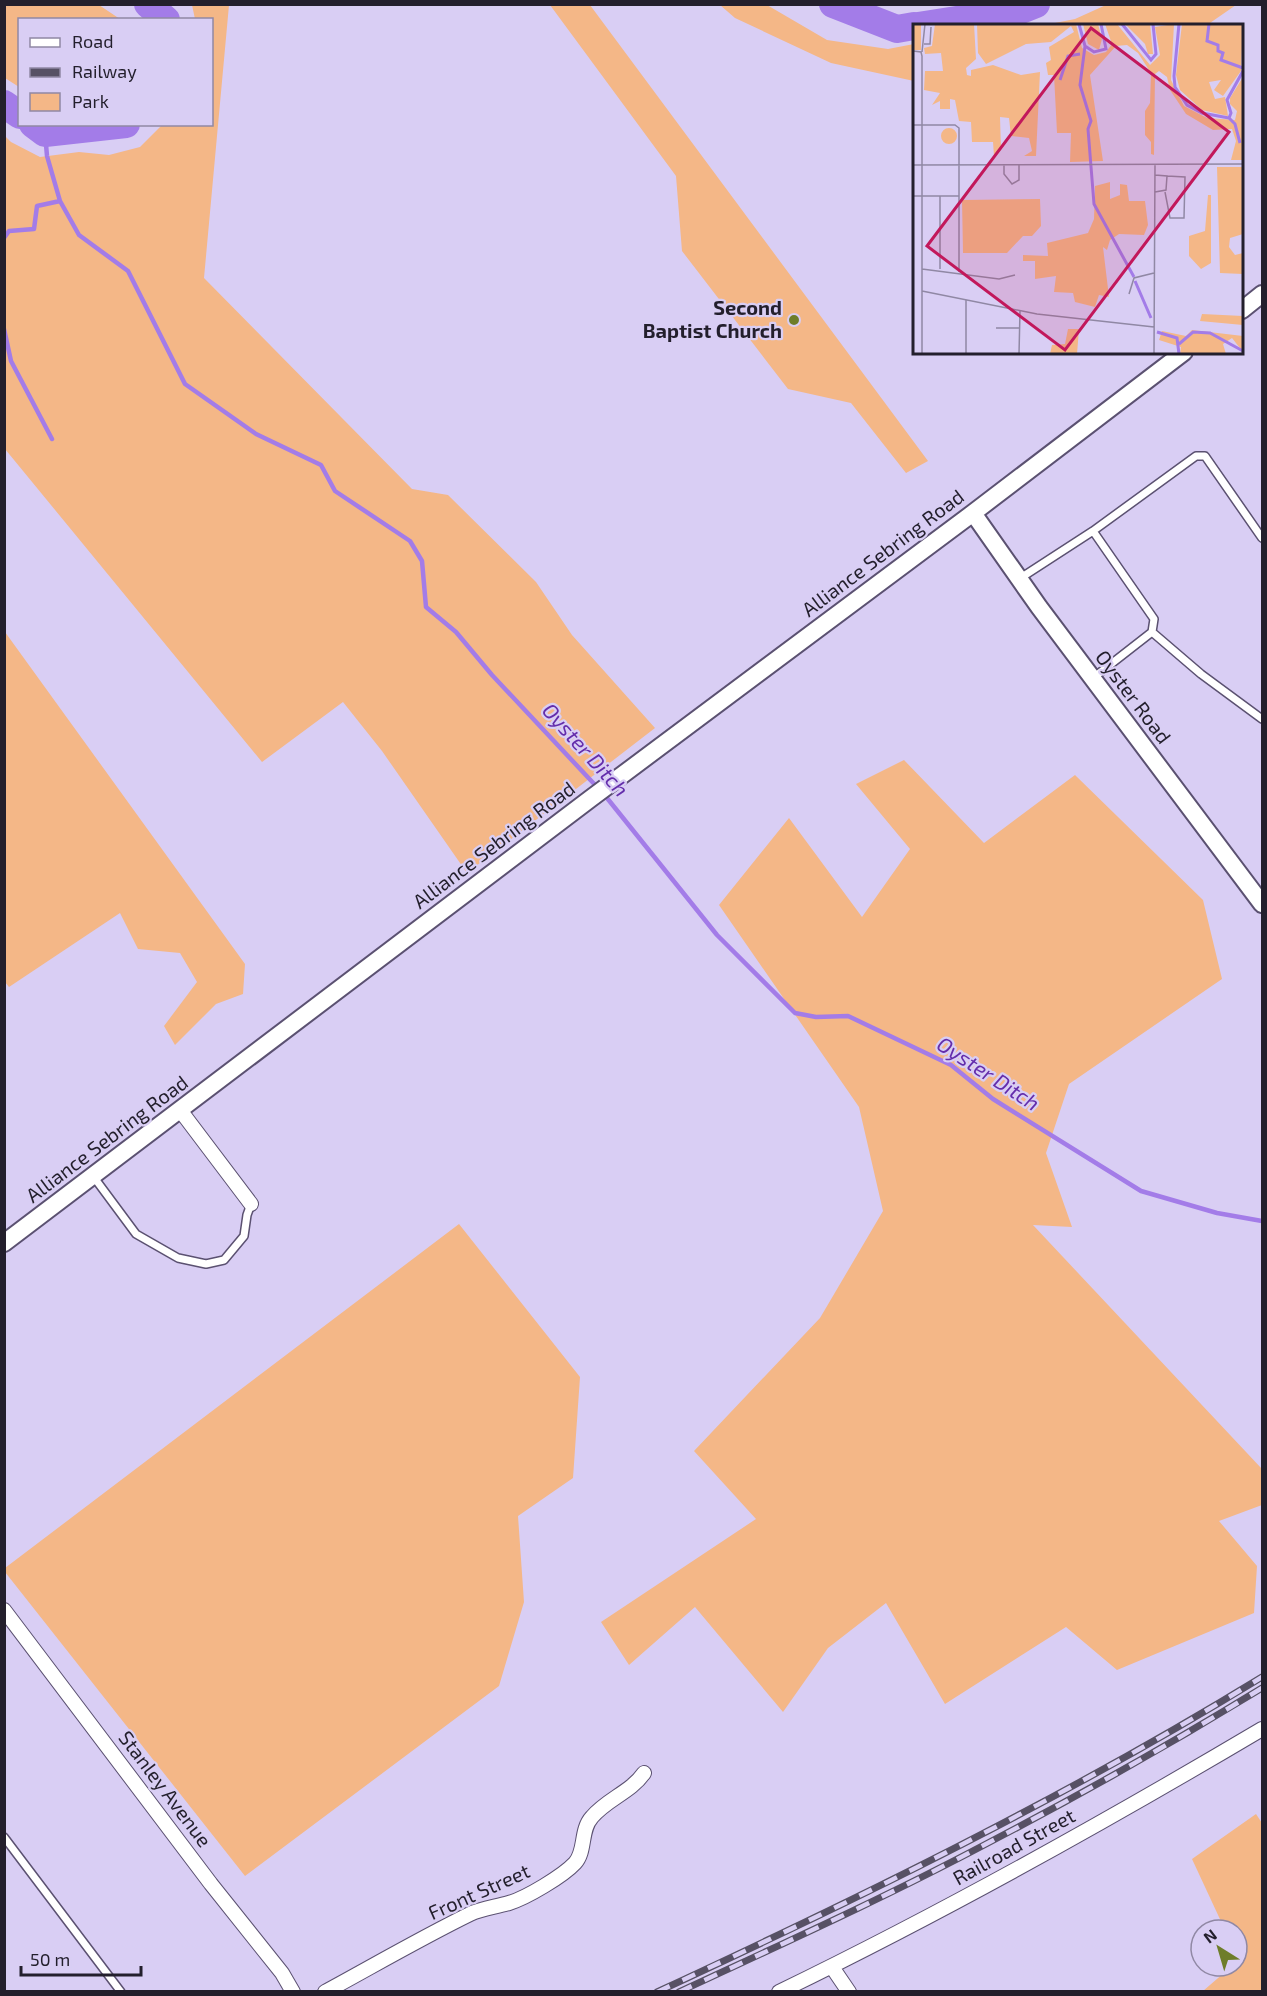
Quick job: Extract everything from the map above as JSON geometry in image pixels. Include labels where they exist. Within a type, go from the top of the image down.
[{"type":"street","points":[[1243,308],[1263,294]]},
{"type":"street","name":"Alliance Sebring Road","points":[[4,1243],[1181,354]]},
{"type":"street","name":"Oyster Road","points":[[973,513],[1093,679],[1263,904]]},
{"type":"street","points":[[180,1110],[251,1204]]},
{"type":"street","name":"Stanley Avenue","points":[[4,1610],[211,1884],[282,1973],[293,1992]]},
{"type":"street","name":"Railroad Street","points":[[779,1992],[945,1908],[1263,1729]]},
{"type":"street","name":"Front Street","points":[[324,1992],[472,1913],[524,1898],[569,1869],[577,1861],[581,1852],[586,1825],[591,1817],[638,1782],[644,1773]]},
{"type":"street","points":[[832,1967],[849,1992]]},
{"type":"lane","points":[[1019,579],[1093,531],[1196,456],[1205,456],[1263,538]]},
{"type":"lane","points":[[1093,531],[1154,619],[1152,632],[1093,679]]},
{"type":"lane","points":[[1152,632],[1201,674],[1263,719]]},
{"type":"lane","points":[[93,1176],[136,1234],[178,1258],[206,1264],[224,1260],[244,1236],[251,1204]]},
{"type":"lane","points":[[4,1837],[121,1992]]},
{"type":"green space","points":[[1106,4],[1236,5],[1208,24],[1050,24],[1075,19]]},
{"type":"green space","points":[[4,5],[99,5],[118,18],[18,18],[18,86],[5,78]]},
{"type":"green space","points":[[192,5],[229,5],[204,278],[412,489],[448,495],[536,582],[572,635],[655,728],[467,873],[382,751],[343,702],[262,762],[5,449],[5,136],[11,142],[40,157],[79,152],[109,155],[140,147],[161,126],[213,126],[213,18],[195,18]]},
{"type":"green space","points":[[550,5],[590,5],[928,461],[906,473],[851,403],[788,389],[682,251],[676,176]]},
{"type":"green space","points":[[720,5],[767,5],[827,40],[888,49],[913,44],[913,81],[831,63],[735,18]]},
{"type":"green space","points":[[5,632],[245,964],[243,994],[216,1004],[175,1045],[164,1026],[197,982],[180,953],[138,949],[120,913],[9,987],[5,982]]},
{"type":"green space","points":[[904,760],[984,843],[1075,775],[1203,900],[1222,979],[1069,1084],[1046,1153],[1072,1227],[1033,1225],[1262,1469],[1262,1505],[1219,1521],[1257,1566],[1254,1613],[1117,1670],[1066,1627],[945,1704],[886,1603],[828,1648],[783,1712],[695,1607],[629,1665],[601,1622],[756,1519],[694,1451],[820,1318],[883,1211],[859,1107],[719,905],[789,818],[862,917],[910,849],[856,784]]},
{"type":"green space","points":[[459,1224],[580,1377],[573,1478],[518,1516],[524,1602],[499,1686],[245,1876],[5,1572],[5,1568]]},
{"type":"green space","points":[[1256,1814],[1262,1823],[1262,1991],[1203,1991],[1218,1978],[1249,1978],[1249,1918],[1219,1918],[1192,1859]]},
{"type":"waterway","points":[[148,4],[164,18]]},
{"type":"waterway","points":[[833,4],[897,29],[913,26]]},
{"type":"waterway","points":[[931,24],[1021,10],[1036,4]]},
{"type":"waterway","points":[[4,104],[18,114]]},
{"type":"waterway","points":[[36,126],[45,133],[108,126]]},
{"type":"waterway","name":"Oyster Ditch","points":[[45,133],[47,156],[60,201],[79,235],[128,271],[185,384],[256,434],[321,465],[335,491],[410,541],[422,561],[426,607],[456,632],[492,675],[597,787]]},
{"type":"waterway","points":[[4,238],[9,231],[34,229],[37,206],[60,201]]},
{"type":"waterway","points":[[4,329],[11,361],[52,439]]},
{"type":"waterway","name":"Oyster Ditch","points":[[603,793],[717,935],[795,1013],[816,1017],[848,1016],[951,1065],[993,1099],[1141,1191],[1217,1213],[1262,1221]]},
{"type":"railway","points":[[657,1992],[888,1882],[1040,1804],[1189,1721],[1262,1677]]},
{"type":"railway","points":[[679,1992],[948,1864],[1126,1768],[1262,1688]]},
{"type":"place","name":"Second Baptist Church","points":[[794,320]]}]
